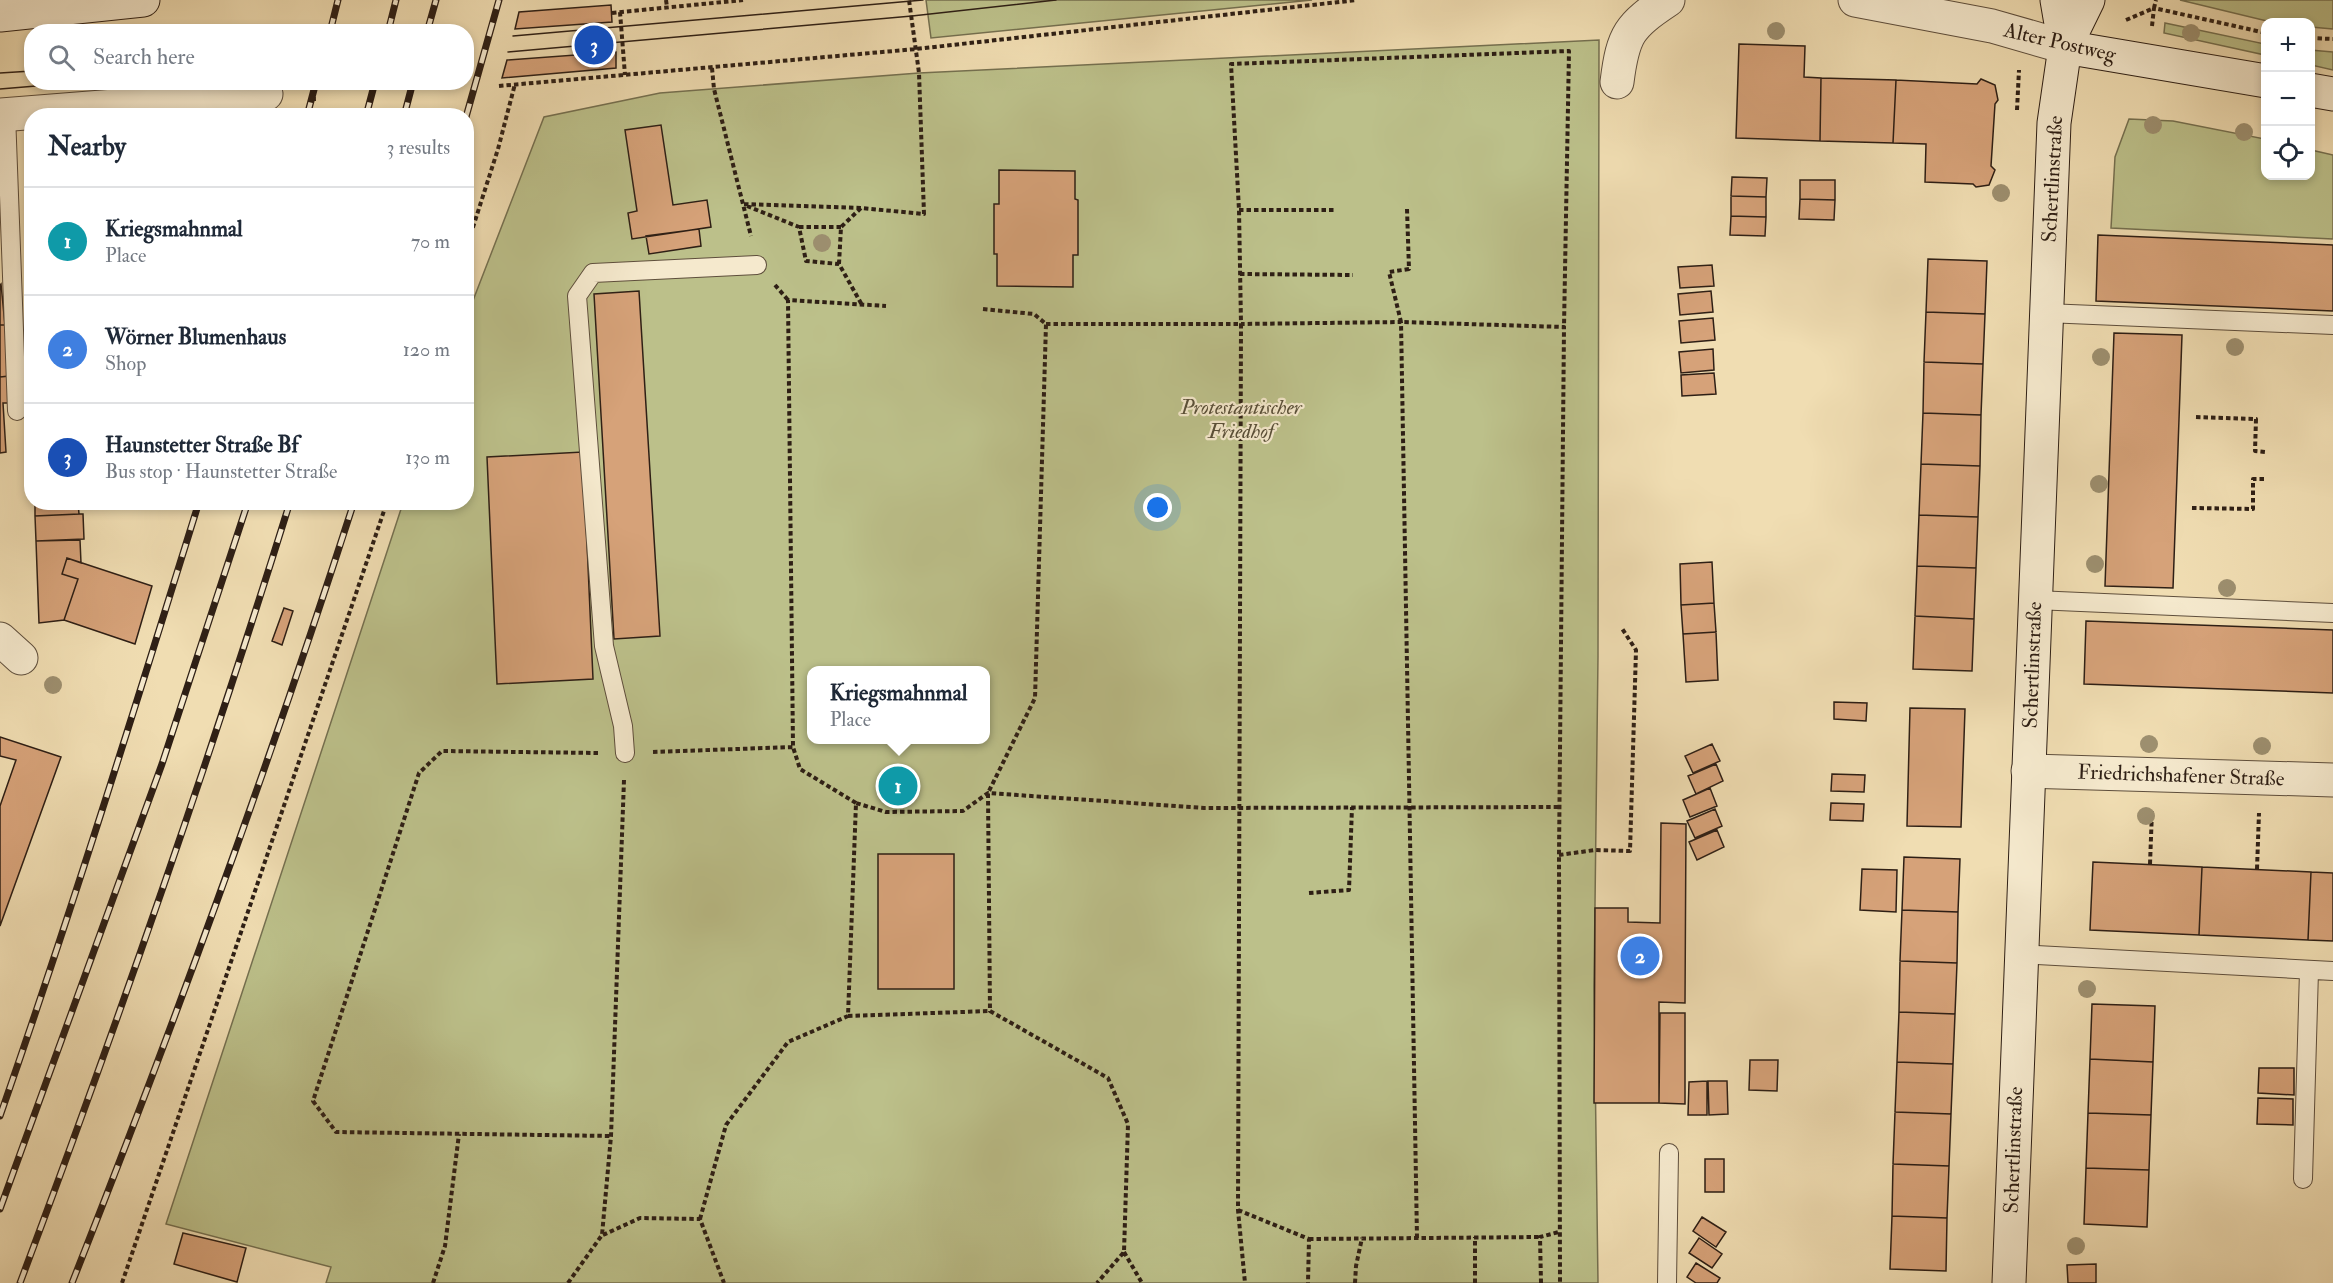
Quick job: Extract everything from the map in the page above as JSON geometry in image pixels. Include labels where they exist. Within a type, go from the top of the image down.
[{"type":"street","points":[[0,15],[95,2],[143,0]]},
{"type":"street","points":[[1617,82],[1621,53],[1629,32],[1646,15],[1668,0]]},
{"type":"street","name":"Alter Postweg","points":[[1856,0],[1992,26],[2065,47],[2261,80]]},
{"type":"street","name":"Schertlinstraße","points":[[2057,0],[2065,47]]},
{"type":"street","name":"Schertlinstraße","points":[[2009,1283],[2054,123],[2065,47],[2088,0]]},
{"type":"street","points":[[2315,91],[2333,94]]},
{"type":"street","points":[[82,108],[266,94]]},
{"type":"street","points":[[3,114],[24,112]]},
{"type":"street","name":"Friedrichshafener Straße","points":[[2028,771],[2333,780]]},
{"type":"lane","points":[[3,114],[17,411]]},
{"type":"lane","points":[[625,753],[622,726],[604,646],[577,296],[593,273],[757,265]]},
{"type":"lane","points":[[2046,313],[2333,324]]},
{"type":"lane","points":[[2035,600],[2333,613]]},
{"type":"lane","points":[[2020,954],[2333,971]]},
{"type":"lane","points":[[2303,1179],[2309,970]]},
{"type":"lane","points":[[1667,1283],[1669,1153]]},
{"type":"path","points":[[666,0],[667,7]]},
{"type":"path","points":[[612,13],[743,0]]},
{"type":"path","points":[[744,204],[861,208],[924,214],[923,151],[916,49],[909,0]]},
{"type":"path","points":[[499,86],[916,49],[1357,0]]},
{"type":"path","points":[[2154,8],[2261,32]]},
{"type":"path","points":[[620,12],[625,75]]},
{"type":"path","points":[[2315,38],[2333,39]]},
{"type":"path","points":[[1245,1283],[1238,1210],[1241,324],[1239,210],[1231,64],[1569,51],[1559,855],[1560,1283]]},
{"type":"path","points":[[616,60],[624,59]]},
{"type":"path","points":[[712,68],[714,89],[744,204],[757,265],[788,300],[793,747],[800,769],[856,803],[886,812],[963,811],[988,793],[1204,808],[1560,807]]},
{"type":"path","points":[[474,224],[498,149],[515,84]]},
{"type":"path","points":[[313,90],[314,101]]},
{"type":"path","points":[[744,204],[800,227],[841,227]]},
{"type":"path","points":[[861,208],[841,227],[839,264],[863,305]]},
{"type":"path","points":[[1407,209],[1409,269],[1389,272],[1401,322],[1417,1238]]},
{"type":"path","points":[[1239,210],[1334,210]]},
{"type":"path","points":[[800,227],[806,261],[839,264]]},
{"type":"path","points":[[1240,274],[1353,274]]},
{"type":"path","points":[[788,300],[886,306]]},
{"type":"path","points":[[983,309],[1034,314],[1046,324],[1401,322],[1564,327]]},
{"type":"path","points":[[990,1011],[988,793],[1035,698],[1046,324]]},
{"type":"path","points":[[2196,417],[2256,419],[2255,451],[2265,452]]},
{"type":"path","points":[[2192,508],[2253,509],[2253,478],[2265,479]]},
{"type":"path","points":[[122,1283],[384,510]]},
{"type":"path","points":[[1559,855],[1595,850],[1630,851],[1636,650],[1621,627]]},
{"type":"path","points":[[611,1136],[336,1132],[313,1101],[419,773],[442,751],[625,753],[793,747]]},
{"type":"path","points":[[568,1283],[602,1235],[611,1136],[625,753]]},
{"type":"path","points":[[2150,864],[2153,775]]},
{"type":"path","points":[[2257,869],[2261,778]]},
{"type":"path","points":[[848,1016],[856,803]]},
{"type":"path","points":[[1309,893],[1349,890],[1352,807]]},
{"type":"path","points":[[724,1283],[700,1219],[726,1125],[788,1041],[848,1016],[990,1011],[1108,1078],[1128,1124],[1124,1252],[1142,1283]]},
{"type":"path","points":[[433,1283],[445,1246],[459,1134]]},
{"type":"path","points":[[1238,1210],[1309,1239],[1540,1237],[1559,1232]]},
{"type":"path","points":[[602,1235],[640,1218],[700,1219]]},
{"type":"path","points":[[1475,1237],[1475,1283]]},
{"type":"path","points":[[1540,1237],[1541,1283]]},
{"type":"path","points":[[1355,1283],[1362,1238]]},
{"type":"path","points":[[1308,1283],[1309,1239]]},
{"type":"path","points":[[1097,1283],[1124,1252]]},
{"type":"green space","points":[[926,0],[1312,0],[931,38]]},
{"type":"green space","points":[[2180,0],[2333,0],[2333,29],[2315,27],[2315,18],[2261,20]]},
{"type":"green space","points":[[2165,23],[2261,43],[2261,54],[2164,33]]},
{"type":"green space","name":"Protestantischer Friedhof","points":[[1599,40],[1598,656],[1594,987],[1598,1283],[326,1283],[331,1267],[166,1224],[401,510],[474,510],[474,298],[544,117],[660,93],[919,73]]},
{"type":"green space","points":[[2315,50],[2333,52],[2333,70],[2315,66]]},
{"type":"green space","points":[[2129,119],[2173,121],[2261,138],[2261,180],[2315,180],[2315,151],[2333,155],[2333,239],[2111,228],[2115,157]]},
{"type":"building","points":[[611,5],[612,22],[515,29],[519,12]]},
{"type":"building","points":[[1739,44],[1805,46],[1804,77],[1821,78],[1820,141],[1736,138]]},
{"type":"building","points":[[616,52],[616,68],[502,78],[507,60]]},
{"type":"building","points":[[1821,78],[1896,80],[1893,143],[1820,141]]},
{"type":"building","points":[[1981,79],[1995,85],[1998,100],[1995,104],[1991,166],[1995,170],[1989,185],[1976,187],[1973,184],[1925,182],[1926,144],[1893,143],[1896,80],[1977,84]]},
{"type":"building","points":[[661,125],[673,205],[707,200],[711,227],[632,239],[628,213],[637,211],[625,130]]},
{"type":"building","points":[[999,170],[1075,171],[1075,199],[1078,200],[1078,255],[1073,255],[1073,287],[997,286],[997,254],[994,254],[994,204],[999,204]]},
{"type":"building","points":[[1732,177],[1767,178],[1766,197],[1731,196]]},
{"type":"building","points":[[1800,180],[1835,180],[1835,200],[1800,199]]},
{"type":"building","points":[[1731,196],[1766,197],[1766,217],[1731,216]]},
{"type":"building","points":[[1800,199],[1835,200],[1834,220],[1799,219]]},
{"type":"building","points":[[1731,216],[1766,217],[1765,236],[1730,235]]},
{"type":"building","points":[[699,229],[701,246],[649,254],[646,236]]},
{"type":"building","points":[[2098,235],[2333,245],[2333,311],[2096,301]]},
{"type":"building","points":[[1928,259],[1987,261],[1985,314],[1926,312]]},
{"type":"building","points":[[1712,265],[1714,286],[1680,288],[1678,267]]},
{"type":"building","points":[[1,284],[5,325],[0,325]]},
{"type":"building","points":[[639,291],[660,636],[614,639],[594,294]]},
{"type":"building","points":[[1711,291],[1713,312],[1680,315],[1678,294]]},
{"type":"building","points":[[1926,312],[1985,314],[1983,364],[1924,362]]},
{"type":"building","points":[[1713,318],[1715,340],[1681,343],[1679,321]]},
{"type":"building","points":[[0,325],[5,325],[9,376],[0,377]]},
{"type":"building","points":[[2114,333],[2182,335],[2173,588],[2105,586]]},
{"type":"building","points":[[1713,349],[1714,370],[1681,373],[1679,352]]},
{"type":"building","points":[[1924,362],[1983,364],[1981,415],[1923,413]]},
{"type":"building","points":[[1714,373],[1716,394],[1682,396],[1681,375]]},
{"type":"building","points":[[9,376],[11,403],[3,403],[6,452],[0,453],[0,377]]},
{"type":"building","points":[[1923,413],[1981,415],[1980,466],[1921,464]]},
{"type":"building","points":[[583,452],[593,679],[497,684],[487,457]]},
{"type":"building","points":[[1921,464],[1980,466],[1978,517],[1919,515]]},
{"type":"building","points":[[35,510],[79,510],[79,514],[35,516]]},
{"type":"building","points":[[83,514],[84,539],[36,541],[35,516]]},
{"type":"building","points":[[1919,515],[1978,517],[1976,568],[1917,566]]},
{"type":"building","points":[[80,540],[81,563],[67,558],[62,574],[78,579],[64,620],[39,623],[36,541]]},
{"type":"building","points":[[67,558],[152,586],[135,644],[64,620],[78,579],[62,574]]},
{"type":"building","points":[[1712,562],[1714,603],[1681,605],[1680,564]]},
{"type":"building","points":[[1917,566],[1976,568],[1974,619],[1915,616]]},
{"type":"building","points":[[1714,603],[1716,632],[1683,634],[1681,605]]},
{"type":"building","points":[[284,608],[293,611],[282,645],[272,641]]},
{"type":"building","points":[[1915,616],[1974,619],[1972,671],[1913,669]]},
{"type":"building","points":[[2086,621],[2333,630],[2333,693],[2084,684]]},
{"type":"building","points":[[1716,632],[1718,680],[1686,682],[1683,634]]},
{"type":"building","points":[[1834,702],[1867,703],[1866,721],[1834,719]]},
{"type":"building","points":[[1910,708],[1965,709],[1961,827],[1907,826]]},
{"type":"building","points":[[0,737],[61,757],[0,926],[0,806],[16,760],[0,756]]},
{"type":"building","points":[[1712,744],[1720,761],[1693,773],[1685,756]]},
{"type":"building","points":[[1716,764],[1723,781],[1696,794],[1688,776]]},
{"type":"building","points":[[1832,774],[1865,775],[1864,792],[1831,791]]},
{"type":"building","points":[[1710,788],[1717,806],[1690,817],[1683,800]]},
{"type":"building","points":[[1831,803],[1864,804],[1863,821],[1830,820]]},
{"type":"building","points":[[1715,809],[1722,826],[1695,838],[1687,821]]},
{"type":"building","points":[[1661,823],[1686,824],[1685,1003],[1659,1002],[1659,1103],[1594,1103],[1595,908],[1628,908],[1628,922],[1660,923]]},
{"type":"building","points":[[1717,830],[1724,847],[1697,860],[1689,842]]},
{"type":"building","points":[[878,854],[954,854],[954,989],[878,989]]},
{"type":"building","points":[[1904,857],[1960,859],[1958,912],[1902,910]]},
{"type":"building","points":[[2093,862],[2202,867],[2199,935],[2090,930]]},
{"type":"building","points":[[2202,867],[2311,872],[2308,940],[2199,935]]},
{"type":"building","points":[[1862,869],[1897,870],[1896,912],[1860,910]]},
{"type":"building","points":[[2311,872],[2333,873],[2333,941],[2308,940]]},
{"type":"building","points":[[1902,910],[1958,912],[1957,963],[1900,961]]},
{"type":"building","points":[[1900,961],[1957,963],[1955,1014],[1899,1012]]},
{"type":"building","points":[[2092,1004],[2155,1006],[2153,1062],[2090,1059]]},
{"type":"building","points":[[1899,1012],[1955,1014],[1953,1064],[1897,1062]]},
{"type":"building","points":[[1660,1013],[1685,1013],[1685,1104],[1659,1103]]},
{"type":"building","points":[[2090,1059],[2153,1062],[2151,1115],[2088,1113]]},
{"type":"building","points":[[1750,1060],[1778,1060],[1777,1091],[1749,1090]]},
{"type":"building","points":[[1897,1062],[1953,1064],[1951,1114],[1895,1112]]},
{"type":"building","points":[[2259,1068],[2294,1068],[2294,1095],[2258,1093]]},
{"type":"building","points":[[1707,1081],[1707,1115],[1688,1115],[1689,1082]]},
{"type":"building","points":[[1708,1081],[1727,1081],[1728,1114],[1709,1115]]},
{"type":"building","points":[[2258,1098],[2293,1099],[2293,1125],[2257,1124]]},
{"type":"building","points":[[1895,1112],[1951,1114],[1949,1166],[1893,1164]]},
{"type":"building","points":[[2088,1113],[2151,1115],[2149,1170],[2086,1168]]},
{"type":"building","points":[[1705,1159],[1724,1159],[1724,1192],[1705,1192]]},
{"type":"building","points":[[1893,1164],[1949,1166],[1947,1218],[1892,1216]]},
{"type":"building","points":[[2086,1168],[2149,1170],[2147,1227],[2084,1224]]},
{"type":"building","points":[[1892,1216],[1947,1218],[1946,1271],[1890,1269]]},
{"type":"building","points":[[1702,1217],[1726,1232],[1716,1247],[1693,1231]]},
{"type":"building","points":[[183,1233],[246,1248],[237,1282],[174,1264]]},
{"type":"building","points":[[1699,1238],[1722,1254],[1712,1268],[1689,1253]]},
{"type":"building","points":[[1696,1263],[1720,1278],[1717,1283],[1696,1283],[1687,1277]]},
{"type":"building","points":[[2096,1264],[2096,1283],[2068,1283],[2067,1265]]},
{"type":"tram line","points":[[513,36],[923,0]]},
{"type":"tram line","points":[[508,52],[912,16],[1056,0]]},
{"type":"tram line","points":[[0,73],[24,72]]},
{"type":"tram line","points":[[0,89],[24,87]]},
{"type":"railway","points":[[332,24],[338,0]]},
{"type":"railway","points":[[390,24],[396,0]]},
{"type":"railway","points":[[429,24],[436,0]]},
{"type":"railway","points":[[474,89],[499,0]]},
{"type":"railway","points":[[309,108],[314,90]]},
{"type":"railway","points":[[368,108],[373,90]]},
{"type":"railway","points":[[406,108],[411,90]]},
{"type":"railway","points":[[469,108],[474,90]]},
{"type":"railway","points":[[0,1116],[127,733],[197,510]]},
{"type":"railway","points":[[0,1209],[162,764],[245,510]]},
{"type":"railway","points":[[20,1283],[161,894],[287,510]]},
{"type":"railway","points":[[72,1283],[219,895],[351,510]]},
{"type":"place","name":"Haunstetter Straße Bf","points":[[594,45]]},
{"type":"place","name":"Kriegsmahnmal","points":[[898,786]]},
{"type":"place","name":"Wörner Blumenhaus","points":[[1640,956]]}]
